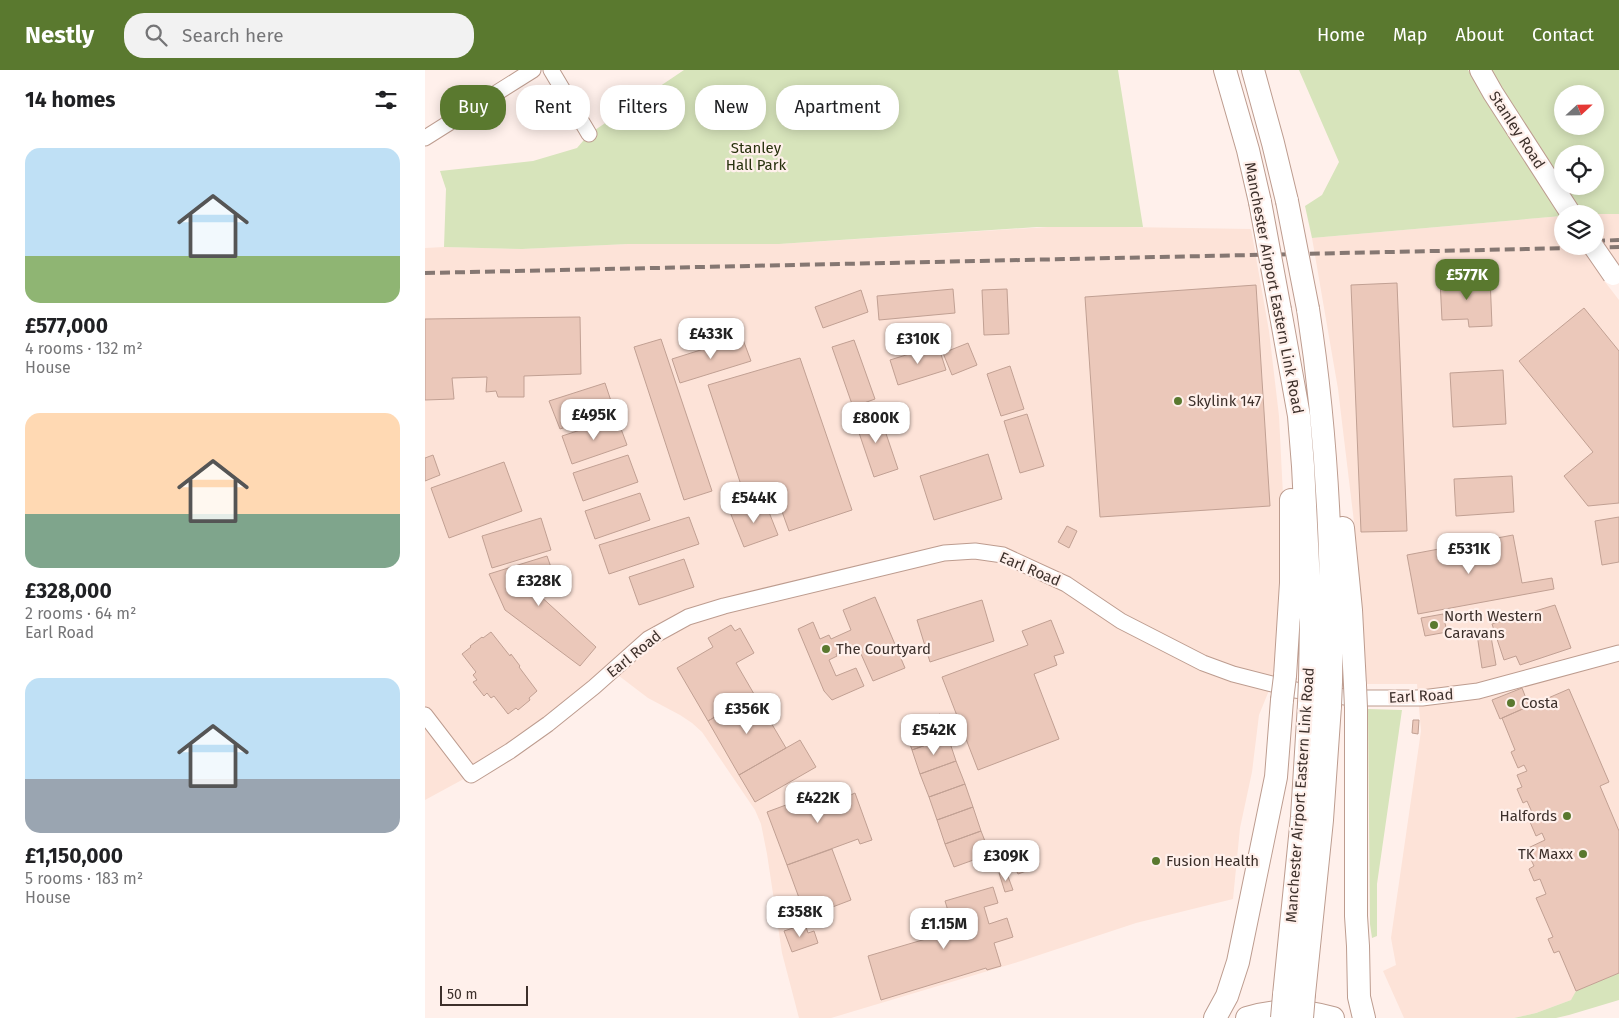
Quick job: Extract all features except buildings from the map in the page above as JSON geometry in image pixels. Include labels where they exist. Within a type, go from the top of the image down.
[{"type":"highway","name":"Manchester Airport Eastern Link Road","points":[[1225,70],[1248,150],[1260,202],[1299,416],[1311,622],[1320,681],[1320,705],[1302,817],[1294,994],[1302,1018]]},
{"type":"highway","name":"Manchester Airport Eastern Link Road","points":[[1253,70],[1287,201],[1309,315],[1323,443],[1332,613],[1320,681]]},
{"type":"highway","points":[[1309,315],[1340,497],[1351,610],[1355,685],[1356,916],[1359,997],[1364,1018]]},
{"type":"highway","points":[[1215,1018],[1227,996],[1238,962],[1276,777],[1291,583],[1289,416],[1281,316]]},
{"type":"highway","name":"Manchester Airport Eastern Link Road","points":[[1281,1018],[1294,994]]},
{"type":"highway","points":[[1247,1018],[1269,1012],[1288,1011],[1333,1018]]},
{"type":"main road","name":"Stanley Road","points":[[1480,70],[1565,205]]},
{"type":"main road","points":[[1599,255],[1616,279]]},
{"type":"street","points":[[425,138],[533,70]]},
{"type":"street","points":[[551,70],[589,134]]},
{"type":"street","name":"Earl Road","points":[[425,715],[471,775],[510,751],[548,724],[594,687],[648,639],[688,617],[724,606],[944,553],[975,551],[1003,555],[1065,584],[1121,621],[1203,663],[1259,681],[1295,690],[1352,698],[1422,698],[1478,691],[1619,653]]},
{"type":"shaded area","points":[[1604,214],[1619,214],[1619,274],[1599,274],[1619,300],[1619,973],[1571,1000],[1536,1013],[1514,1018],[1404,1018],[1383,971],[1396,965],[1391,938],[1421,731],[1417,684],[1367,684],[1357,547],[1338,389],[1312,238],[1554,217],[1554,255],[1604,255]]},
{"type":"shaded area","points":[[1063,226],[1251,229],[1269,331],[1279,416],[1285,535],[1276,673],[1259,715],[1252,772],[1240,828],[1233,899],[1136,923],[1021,961],[831,1018],[799,1018],[782,953],[767,854],[761,824],[755,810],[702,732],[680,715],[648,698],[606,666],[594,687],[471,775],[425,800],[425,248],[522,249],[628,244],[779,244]]},
{"type":"green space","name":"Stanley Hall Park","points":[[684,70],[1118,70],[1143,227],[1037,227],[779,244],[628,244],[522,249],[444,247],[446,189],[440,171],[533,161],[577,148],[589,134],[600,127],[600,130],[685,130],[685,85],[662,85]]},
{"type":"green space","points":[[1299,70],[1468,70],[1555,205],[1554,217],[1312,238],[1305,206],[1322,195],[1339,162]]},
{"type":"green space","points":[[1491,70],[1619,70],[1619,214],[1604,214],[1604,205],[1574,205],[1568,195],[1604,195],[1604,145],[1554,145],[1554,174]]},
{"type":"green space","points":[[1368,709],[1402,710],[1377,884],[1377,936],[1372,938],[1370,924]]},
{"type":"green space","points":[[1619,973],[1619,1000],[1556,1018],[1514,1018],[1536,1013],[1571,1000],[1576,991]]},
{"type":"railway","points":[[1604,241],[1619,240]]},
{"type":"railway","points":[[425,273],[1619,247]]},
{"type":"place","name":"Skylink 147","points":[[1178,401]]},
{"type":"place","name":"North Western Caravans","points":[[1434,625]]},
{"type":"place","name":"The Courtyard","points":[[826,649]]},
{"type":"place","name":"Costa","points":[[1511,703]]},
{"type":"place","name":"Halfords","points":[[1567,816]]},
{"type":"place","name":"TK Maxx","points":[[1583,854]]},
{"type":"place","name":"Fusion Health","points":[[1156,861]]}]
